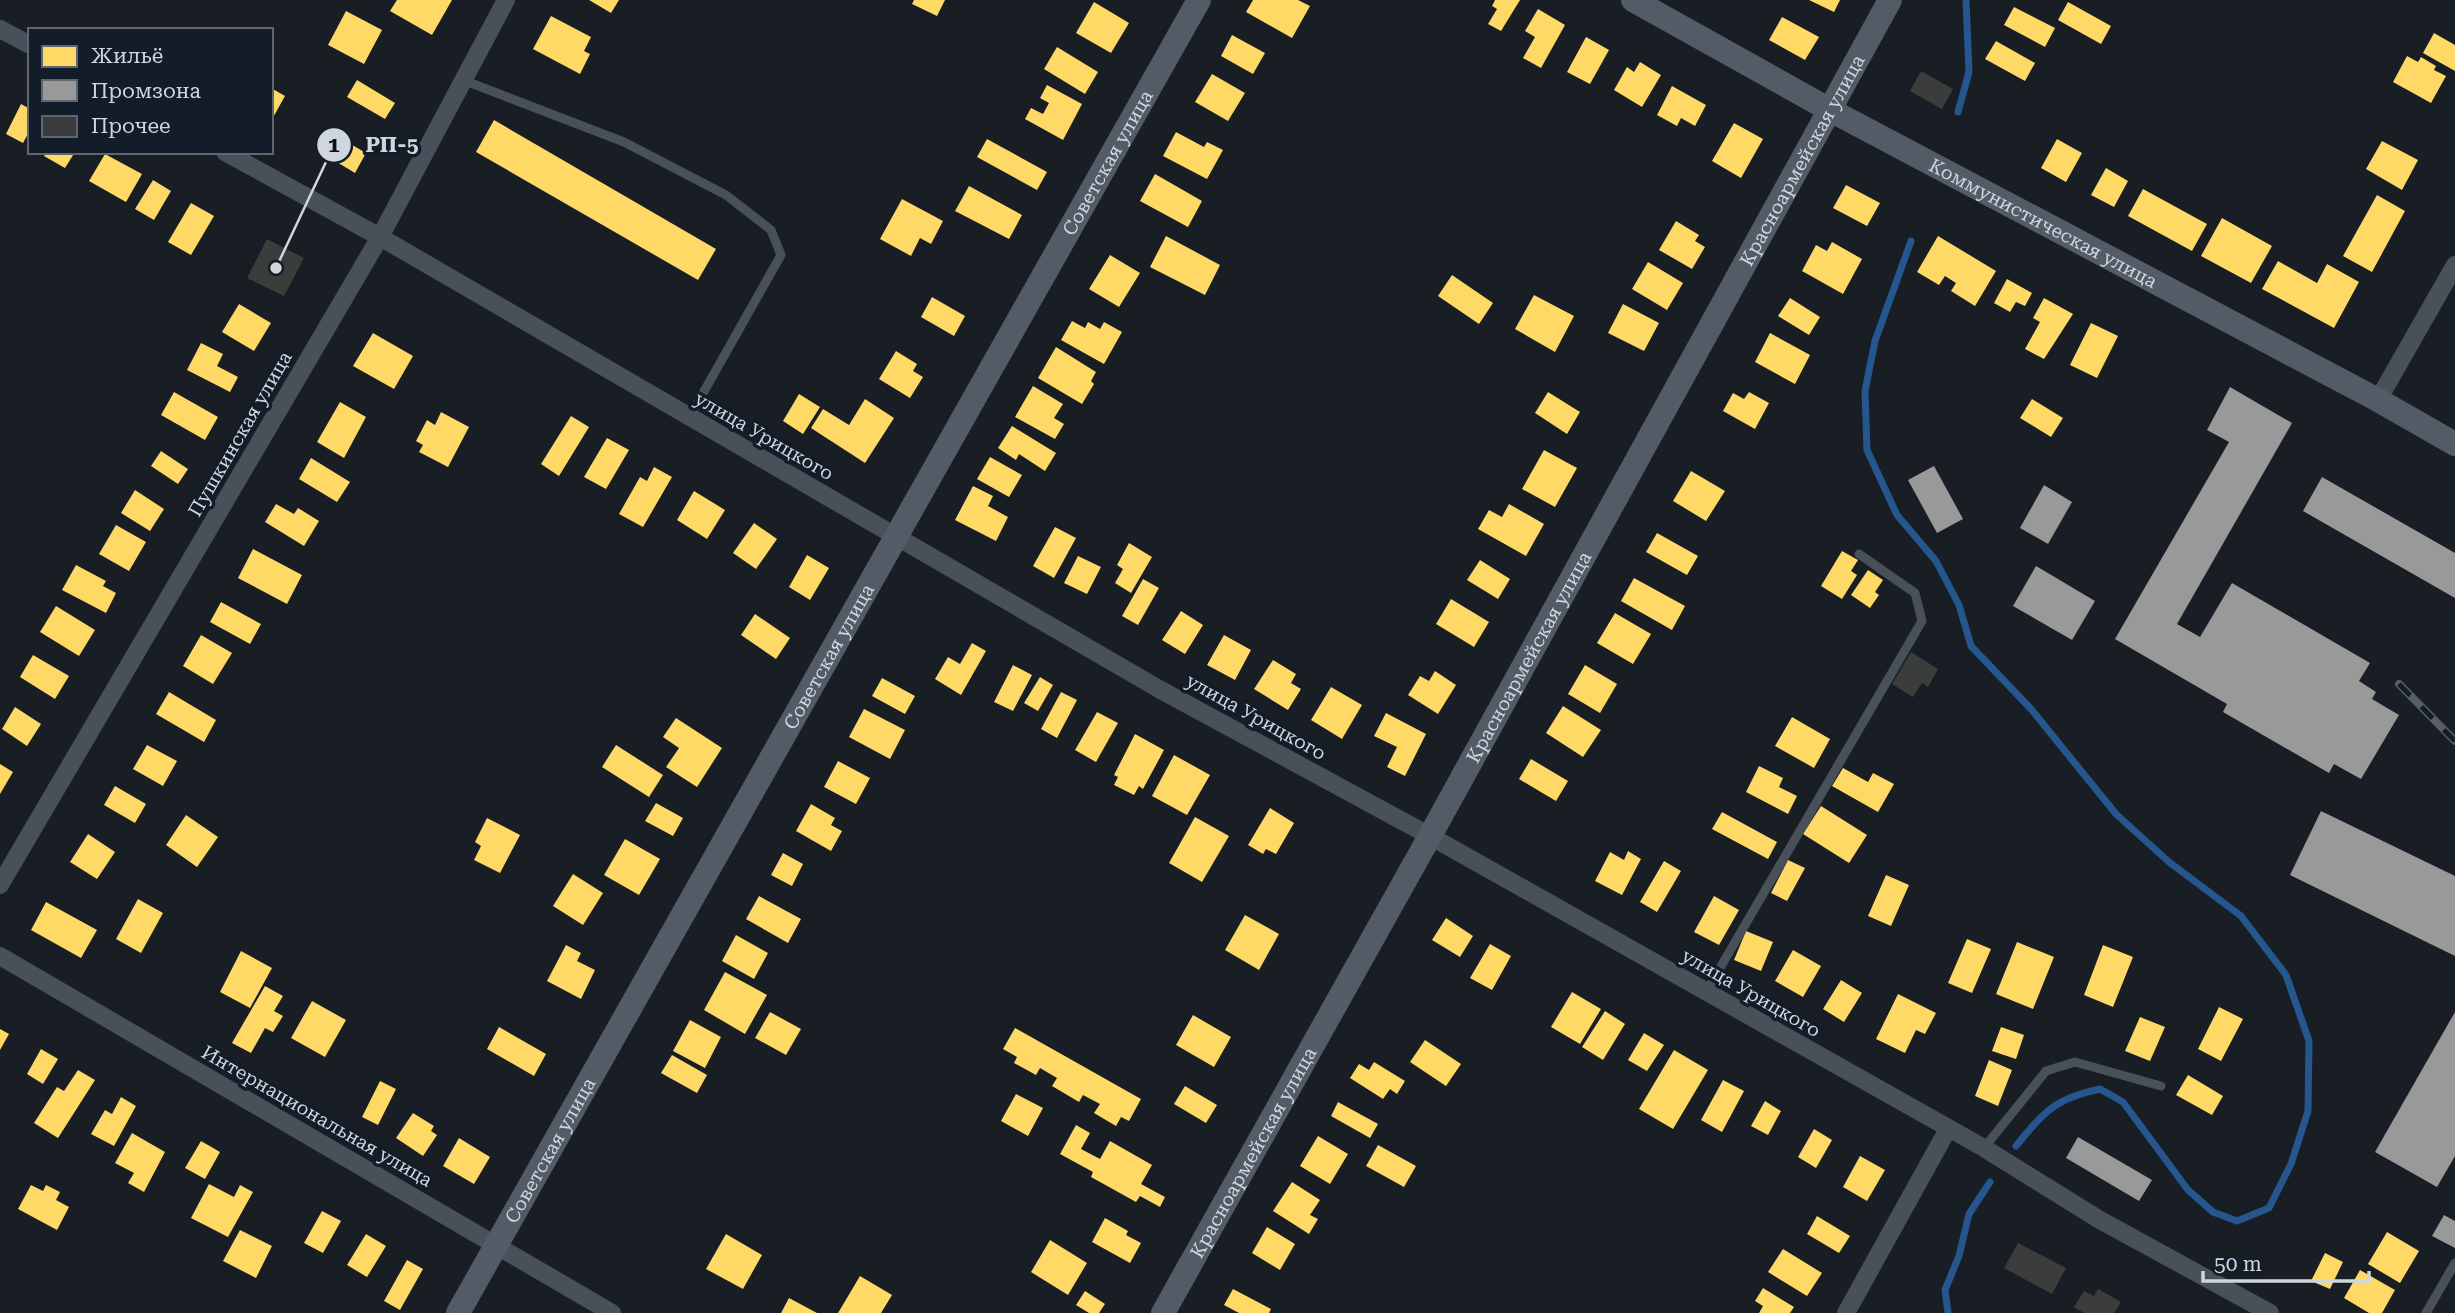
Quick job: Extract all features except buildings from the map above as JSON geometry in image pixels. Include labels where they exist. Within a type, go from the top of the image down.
[{"type":"street","name":"Пушкинская улица","points":[[0,885],[380,237],[506,0]]},
{"type":"street","name":"Советская улица","points":[[458,1313],[1199,0]]},
{"type":"street","name":"Коммунистическая улица","points":[[1633,0],[1830,110],[2378,400],[2455,444]]},
{"type":"street","name":"Красноармейская улица","points":[[1163,1313],[1430,836],[1890,0]]},
{"type":"street","points":[[0,29],[28,44]]},
{"type":"street","name":"улица Урицкого","points":[[229,154],[380,237],[1159,689],[1430,836],[1984,1148],[2100,1220],[2270,1313]]},
{"type":"street","points":[[2378,400],[2455,265]]},
{"type":"street","name":"Интернациональная улица","points":[[0,956],[612,1313]]},
{"type":"street","points":[[1846,1313],[1948,1129]]},
{"type":"lane","points":[[463,80],[624,142],[726,195],[771,230],[780,255],[689,418]]},
{"type":"lane","points":[[1706,992],[1922,621],[1914,593],[1859,554]]},
{"type":"lane","points":[[1984,1148],[2046,1071],[2075,1062],[2161,1086]]},
{"type":"lane","points":[[2426,1313],[2455,1263]]},
{"type":"waterway","points":[[1958,112],[1969,72],[1966,0]]},
{"type":"waterway","points":[[1911,241],[1875,341],[1865,391],[1867,450],[1897,515],[1936,561],[1959,605],[1971,646],[2031,709],[2116,814],[2169,862],[2241,916],[2286,975],[2309,1041],[2308,1111],[2291,1164],[2269,1208],[2237,1221],[2213,1212],[2188,1190],[2123,1102],[2100,1089],[2072,1097],[2052,1108],[2016,1146]]},
{"type":"waterway","points":[[1948,1313],[1945,1290],[1959,1256],[1969,1214],[1990,1182]]},
{"type":"railway","points":[[2399,684],[2455,741]]},
{"type":"place","name":"РП-5","points":[[276,268]]}]
